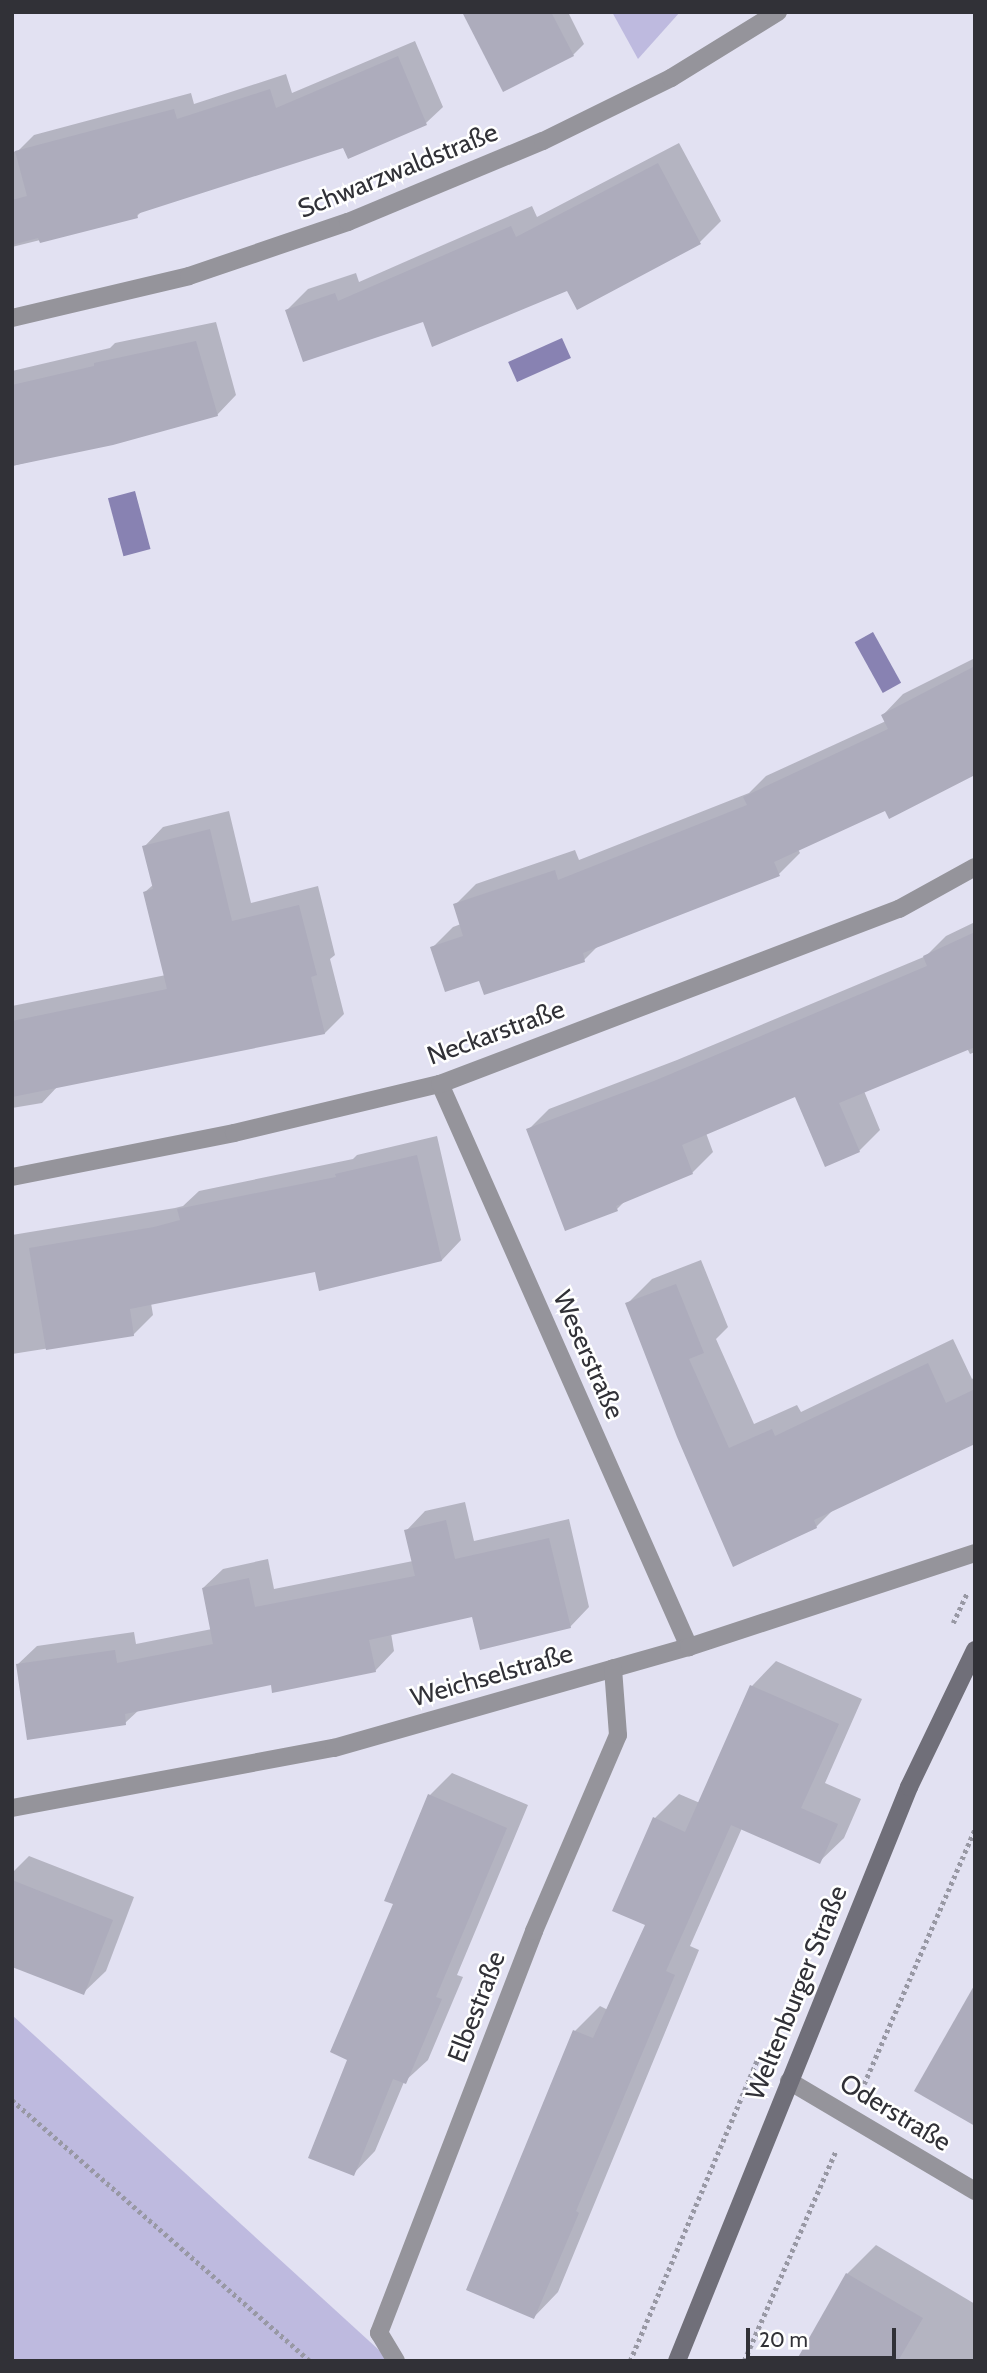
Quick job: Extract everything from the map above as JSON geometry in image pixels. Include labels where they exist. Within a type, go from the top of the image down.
[{"type":"main road","name":"Weltenburger Straße","points":[[677,2361],[909,1787],[975,1650]]},
{"type":"street","name":"Schwarzwaldstraße","points":[[12,318],[189,276],[348,222],[554,135],[671,78],[778,12]]},
{"type":"street","name":"Neckarstraße","points":[[12,1177],[234,1133],[440,1084],[899,909],[975,867]]},
{"type":"street","name":"Weserstraße","points":[[440,1084],[689,1647]]},
{"type":"street","name":"Weichselstraße","points":[[12,1808],[334,1748],[689,1647],[975,1553]]},
{"type":"street","name":"Elbestraße","points":[[396,2361],[379,2333],[534,1931],[618,1735],[613,1668]]},
{"type":"street","name":"Oderstraße","points":[[789,2081],[975,2190]]},
{"type":"path","points":[[12,2100],[310,2361]]},
{"type":"shaded area","points":[[612,12],[680,12],[638,59]]},
{"type":"shaded area","points":[[562,338],[571,358],[517,382],[508,362]]},
{"type":"shaded area","points":[[135,491],[151,549],[123,556],[108,498]]},
{"type":"shaded area","points":[[873,632],[901,683],[883,693],[855,642]]},
{"type":"shaded area","points":[[12,2015],[391,2361],[12,2361]]},
{"type":"building","points":[[462,12],[551,12],[574,56],[503,92]]},
{"type":"building","points":[[398,56],[427,125],[348,159],[343,148],[137,214],[138,218],[40,243],[38,238],[12,245],[12,200],[27,196],[15,151],[174,109],[177,119],[270,89],[276,108]]},
{"type":"building","points":[[658,163],[701,244],[577,310],[567,291],[432,347],[423,322],[303,362],[285,310],[335,293],[338,301],[511,226],[516,237]]},
{"type":"building","points":[[196,341],[218,416],[113,445],[12,466],[12,385],[94,366],[94,363]]},
{"type":"building","points":[[975,666],[975,775],[889,819],[885,811],[774,862],[780,876],[583,953],[585,962],[484,995],[479,981],[445,992],[430,947],[463,936],[453,904],[555,870],[558,880],[747,805],[743,797],[888,729],[881,715]]},
{"type":"building","points":[[210,829],[232,921],[299,905],[317,975],[311,977],[325,1034],[12,1097],[12,1021],[167,989],[143,892],[153,889],[142,846]]},
{"type":"building","points":[[975,932],[975,1047],[839,1103],[860,1152],[825,1167],[795,1097],[682,1145],[693,1174],[616,1206],[618,1211],[565,1231],[526,1129],[654,1081],[927,966],[923,956]]},
{"type":"building","points":[[417,1155],[442,1261],[319,1291],[315,1272],[130,1309],[134,1336],[46,1350],[29,1248],[154,1227],[180,1220],[177,1209],[336,1177],[335,1174]]},
{"type":"building","points":[[676,1284],[704,1353],[689,1359],[729,1448],[772,1429],[775,1436],[928,1363],[946,1403],[975,1389],[975,1444],[814,1520],[817,1528],[733,1567],[677,1437],[625,1303]]},
{"type":"building","points":[[446,1520],[455,1559],[549,1538],[571,1628],[480,1650],[472,1617],[369,1640],[376,1672],[272,1693],[271,1685],[125,1714],[126,1725],[27,1740],[16,1664],[115,1650],[117,1663],[213,1644],[202,1588],[249,1578],[255,1607],[415,1576],[404,1530]]},
{"type":"building","points":[[750,1685],[839,1724],[801,1808],[838,1824],[820,1864],[731,1825],[666,1971],[675,1975],[534,2319],[466,2290],[573,2030],[593,2038],[645,1925],[612,1911],[653,1817],[685,1832]]},
{"type":"building","points":[[428,1794],[507,1828],[436,1997],[442,1999],[406,2084],[393,2079],[354,2176],[308,2158],[347,2060],[330,2052],[393,1904],[384,1901]]},
{"type":"building","points":[[12,1880],[113,1920],[84,1995],[12,1967]]},
{"type":"building","points":[[975,1984],[975,2126],[914,2091]]},
{"type":"building","points":[[846,2273],[923,2318],[898,2361],[796,2361]]}]
